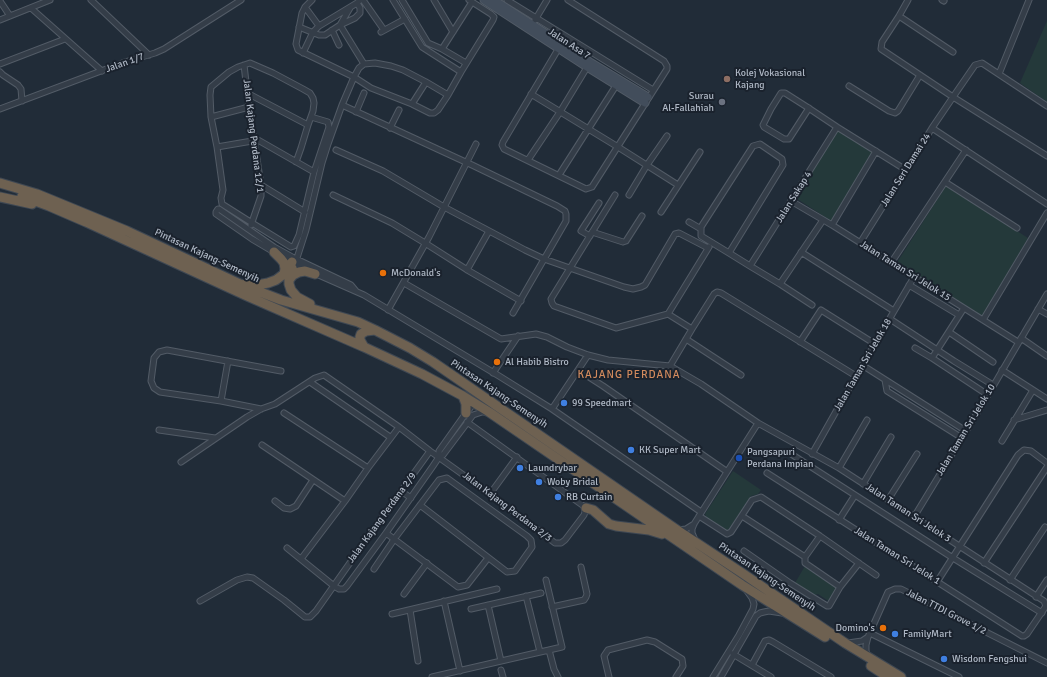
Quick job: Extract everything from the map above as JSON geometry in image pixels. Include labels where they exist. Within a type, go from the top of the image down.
[{"type":"highway","points":[[0,177],[34,189],[49,202]]},
{"type":"highway","points":[[0,183],[49,202]]},
{"type":"highway","points":[[0,189],[49,202]]},
{"type":"highway","points":[[0,197],[41,206],[49,202]]},
{"type":"highway","name":"Pintasan Kajang-Semenyih","points":[[49,202],[140,237],[242,285],[281,300],[358,322],[410,348],[433,362],[674,534],[742,585],[888,677]]},
{"type":"highway","name":"Pintasan Kajang-Semenyih","points":[[49,202],[247,296],[422,374],[475,402],[674,534],[697,544],[868,658],[901,677]]},
{"type":"highway","points":[[274,252],[284,263],[286,277],[294,294],[301,300],[309,303],[312,308]]},
{"type":"highway","points":[[286,277],[295,261]]},
{"type":"highway","points":[[242,285],[268,283],[305,271],[315,274]]},
{"type":"highway","points":[[364,347],[360,340],[361,334],[366,331],[375,330]]},
{"type":"highway","points":[[464,396],[467,417]]},
{"type":"highway","points":[[586,508],[593,510],[609,524],[674,534]]},
{"type":"street","points":[[0,20],[50,0]]},
{"type":"street","points":[[91,0],[149,55]]},
{"type":"street","name":"Jalan 1/7","points":[[0,109],[164,49],[241,0]]},
{"type":"street","points":[[312,0],[305,7],[302,14],[296,47],[298,50],[354,77],[371,88],[412,104],[430,113],[434,113],[438,110],[494,17],[471,1],[442,49]]},
{"type":"street","points":[[393,0],[422,48],[461,72]]},
{"type":"street","points":[[402,0],[428,43],[442,49],[466,63]]},
{"type":"street","points":[[434,0],[453,32]]},
{"type":"street","name":"Jalan Asa 7","points":[[484,0],[503,5],[536,18],[653,90]]},
{"type":"street","name":"Jalan Asa 7","points":[[494,0],[532,25],[560,46]]},
{"type":"street","points":[[532,25],[547,0]]},
{"type":"street","points":[[560,46],[502,145],[504,148],[586,189],[592,187],[667,69],[667,66],[664,61],[568,0]]},
{"type":"street","points":[[908,0],[882,42],[881,49],[953,97],[1047,156]]},
{"type":"street","points":[[1029,0],[999,74],[1047,106]]},
{"type":"street","points":[[0,1],[10,16]]},
{"type":"street","points":[[300,27],[319,36],[326,35],[340,25],[355,18],[360,12],[360,1]]},
{"type":"street","points":[[360,1],[383,31],[405,19]]},
{"type":"street","points":[[303,53],[312,32],[319,26],[360,1]]},
{"type":"street","name":"Jalan Asa 7","points":[[503,5],[560,46],[647,100]]},
{"type":"street","points":[[305,7],[319,26]]},
{"type":"street","points":[[31,8],[102,71]]},
{"type":"street","points":[[340,25],[350,8]]},
{"type":"street","points":[[401,13],[407,8]]},
{"type":"street","points":[[899,16],[953,52]]},
{"type":"street","points":[[340,25],[364,64]]},
{"type":"street","points":[[332,30],[339,45]]},
{"type":"street","points":[[0,64],[65,39]]},
{"type":"street","points":[[296,162],[308,125],[313,111],[313,98],[310,93],[273,73],[250,63],[244,64],[229,72],[211,88],[211,117],[223,190],[221,198],[222,204],[291,246],[294,246],[299,235],[314,172],[329,127],[328,122],[311,117]]},
{"type":"street","points":[[295,261],[306,230],[322,163],[342,105],[359,68],[364,64],[375,63],[391,66],[403,70],[448,95]]},
{"type":"street","name":"Jalan Seri Damai 24","points":[[860,243],[932,128],[975,65],[982,63],[999,74]]},
{"type":"street","name":"Jalan Kajang Perdana 12/1","points":[[244,64],[261,185],[261,196],[252,223],[248,229]]},
{"type":"street","points":[[528,160],[560,112],[589,64]]},
{"type":"street","points":[[0,72],[3,76],[18,85],[21,89],[22,101]]},
{"type":"street","points":[[849,86],[889,111],[895,113],[898,111],[920,75]]},
{"type":"street","points":[[412,104],[426,82]]},
{"type":"street","points":[[559,175],[618,82]]},
{"type":"street","points":[[247,93],[308,125]]},
{"type":"street","points":[[356,112],[364,93]]},
{"type":"street","points":[[809,108],[788,139],[784,139],[763,125],[781,93],[785,93],[809,108],[837,127],[906,170]]},
{"type":"street","points":[[531,94],[678,184]]},
{"type":"street","points":[[342,105],[467,162],[563,210],[566,214],[566,221],[513,313]]},
{"type":"street","points":[[211,117],[249,108]]},
{"type":"street","points":[[390,128],[399,110]]},
{"type":"street","name":"Jalan Sakap 4","points":[[750,266],[837,127]]},
{"type":"street","points":[[932,128],[1047,204]]},
{"type":"street","points":[[629,195],[667,136]]},
{"type":"street","points":[[217,147],[258,140],[314,172]]},
{"type":"street","points":[[388,310],[425,243],[476,144]]},
{"type":"street","points":[[729,253],[783,165],[782,159],[760,144],[752,146],[701,228],[701,236],[812,305]]},
{"type":"street","points":[[336,150],[383,172],[489,231],[544,259],[624,287],[633,289],[645,285],[675,234],[679,233],[708,248]]},
{"type":"street","points":[[891,263],[966,150]]},
{"type":"street","points":[[832,225],[876,151]]},
{"type":"street","points":[[661,212],[700,152]]},
{"type":"street","points":[[945,182],[1017,228]]},
{"type":"street","points":[[261,185],[305,212]]},
{"type":"street","points":[[333,195],[392,223],[467,270],[521,301]]},
{"type":"street","points":[[614,195],[551,299],[554,306],[616,328],[668,314],[712,242]]},
{"type":"street","name":"Jalan Taman Sri Jelok 15","points":[[791,201],[983,320],[1047,356]]},
{"type":"street","points":[[599,203],[581,231],[623,242],[626,241],[642,216]]},
{"type":"street","points":[[356,291],[352,285],[295,261],[274,252],[252,239],[216,214],[218,209],[274,247],[295,261],[315,274],[364,295],[552,409],[727,534],[731,532],[752,500],[761,497],[876,574]]},
{"type":"street","points":[[983,320],[1047,213]]},
{"type":"street","points":[[780,284],[823,220]]},
{"type":"street","points":[[689,222],[701,228]]},
{"type":"street","points":[[238,229],[244,231],[248,229]]},
{"type":"street","points":[[248,229],[249,236],[252,239]]},
{"type":"street","points":[[467,270],[489,231]]},
{"type":"street","points":[[801,252],[894,311]]},
{"type":"street","name":"Jalan Taman Sri Jelok 18","points":[[812,454],[914,277]]},
{"type":"street","points":[[404,282],[501,339],[536,334],[547,337],[566,347],[588,355],[608,360],[670,366],[714,294],[717,292],[722,293],[856,376]]},
{"type":"street","points":[[910,285],[960,316]]},
{"type":"street","name":"Jalan Taman Sri Jelok 10","points":[[914,517],[1047,294]]},
{"type":"street","points":[[932,358],[964,308]]},
{"type":"street","points":[[1038,309],[1047,314]]},
{"type":"street","points":[[800,342],[820,310],[875,344]]},
{"type":"street","points":[[668,314],[692,329]]},
{"type":"street","points":[[890,319],[993,385]]},
{"type":"street","points":[[949,332],[993,362]]},
{"type":"street","points":[[493,373],[518,336]]},
{"type":"street","points":[[686,339],[741,375]]},
{"type":"street","points":[[914,348],[932,358],[988,395]]},
{"type":"street","points":[[261,409],[221,401],[160,392],[154,388],[151,381],[154,358],[159,352],[167,350],[281,371]]},
{"type":"street","points":[[552,409],[588,355]]},
{"type":"street","points":[[221,401],[228,361]]},
{"type":"street","name":"Jalan Taman Sri Jelok 3","points":[[670,366],[702,384],[758,423],[839,468],[1036,596]]},
{"type":"street","points":[[862,366],[966,431]]},
{"type":"street","points":[[578,370],[726,472]]},
{"type":"street","points":[[1002,370],[1047,399]]},
{"type":"street","name":"Jalan Kajang Perdana 2/3","points":[[310,382],[315,378],[324,375],[399,427],[556,543],[561,543],[565,540],[584,515],[586,508]]},
{"type":"street","points":[[885,380],[887,391],[962,438]]},
{"type":"street","points":[[181,462],[247,417],[261,409],[275,404],[310,382],[390,437]]},
{"type":"street","points":[[1002,441],[1033,390]]},
{"type":"street","points":[[287,548],[339,590],[344,589],[386,533],[439,457],[443,455],[475,402]]},
{"type":"street","points":[[1014,420],[1047,410]]},
{"type":"street","points":[[439,457],[439,451],[467,417],[478,413],[489,412]]},
{"type":"street","points":[[284,413],[368,468]]},
{"type":"street","points":[[467,417],[517,457],[586,508]]},
{"type":"street","points":[[839,468],[867,420]]},
{"type":"street","points":[[697,544],[692,533],[694,524],[758,423]]},
{"type":"street","points":[[301,559],[345,501],[390,437],[399,427]]},
{"type":"street","points":[[159,430],[215,438]]},
{"type":"street","points":[[863,484],[891,437]]},
{"type":"street","points":[[262,445],[345,501]]},
{"type":"street","points":[[937,582],[1018,455],[1024,450],[1031,451],[1047,463]]},
{"type":"street","name":"Jalan Kajang Perdana 2/9","points":[[200,601],[237,580],[247,577],[253,578],[305,617],[310,617],[316,611],[430,451]]},
{"type":"street","name":"Jalan Taman Sri Jelok 3","points":[[788,452],[952,558],[1042,613]]},
{"type":"street","points":[[888,500],[917,454]]},
{"type":"street","points":[[490,494],[517,457]]},
{"type":"street","points":[[984,563],[1047,467]]},
{"type":"street","name":"Jalan Taman Sri Jelok 1","points":[[767,473],[1022,636],[1027,634],[1042,613]]},
{"type":"street","points":[[374,569],[395,538],[420,505],[439,480],[447,478],[531,540],[532,547],[515,571],[507,572],[420,505]]},
{"type":"street","points":[[275,501],[284,508],[290,509],[296,506],[313,480]]},
{"type":"street","points":[[401,491],[411,498]]},
{"type":"street","points":[[839,520],[855,495]]},
{"type":"street","points":[[742,516],[806,557]]},
{"type":"street","points":[[674,534],[694,524]]},
{"type":"street","points":[[1010,580],[1045,527]]},
{"type":"street","points":[[386,533],[395,538],[458,587],[468,585],[488,558]]},
{"type":"street","points":[[820,536],[806,557],[805,563],[840,587]]},
{"type":"street","points":[[744,551],[790,583],[827,606],[829,606],[840,587],[859,563]]},
{"type":"street","points":[[404,594],[428,563]]},
{"type":"street","points":[[552,607],[584,600],[586,598],[587,594],[581,567]]},
{"type":"street","points":[[432,677],[562,647],[546,580]]},
{"type":"street","points":[[1042,613],[1046,606],[1044,601],[1036,596],[1047,580]]},
{"type":"street","points":[[713,677],[753,609],[754,604],[752,598],[742,585]]},
{"type":"street","points":[[392,614],[497,589]]},
{"type":"street","name":"Jalan TTDI Grove 1/2","points":[[869,635],[888,592],[895,589],[901,589],[1047,663]]},
{"type":"street","points":[[471,609],[541,593]]},
{"type":"street","points":[[526,596],[540,652]]},
{"type":"street","points":[[444,601],[460,671]]},
{"type":"street","points":[[488,605],[501,661]]},
{"type":"street","points":[[410,610],[418,661]]},
{"type":"street","points":[[721,677],[756,616],[760,613],[769,611],[789,614]]},
{"type":"street","points":[[845,643],[856,643],[862,641],[869,635]]},
{"type":"street","points":[[868,658],[866,645],[869,635]]},
{"type":"street","points":[[869,635],[959,677]]},
{"type":"street","points":[[609,677],[604,656],[608,650],[647,640],[655,642],[682,659],[683,666],[676,677]]},
{"type":"street","points":[[752,665],[764,641],[768,640],[831,677]]},
{"type":"street","points":[[549,650],[554,669],[558,677]]},
{"type":"street","points":[[729,652],[771,677]]},
{"type":"street","points":[[502,670],[503,677]]},
{"type":"green space","points":[[1047,21],[1047,102],[1020,83]]},
{"type":"green space","points":[[837,130],[873,152],[831,221],[796,198]]},
{"type":"green space","points":[[946,186],[1028,238],[982,316],[899,264],[898,261]]},
{"type":"green space","points":[[733,471],[761,490],[758,494],[751,496],[729,529],[725,531],[707,519],[705,514]]},
{"type":"green space","points":[[805,566],[839,588],[830,602],[818,594],[814,595],[795,583]]},
{"type":"place","name":"Kolej Vokasional Kajang","points":[[727,79]]},
{"type":"place","name":"Surau Al-Fallahiah","points":[[722,102]]},
{"type":"place","name":"McDonald's","points":[[383,273]]},
{"type":"place","name":"Al Habib Bistro","points":[[497,362]]},
{"type":"place","name":"99 Speedmart","points":[[564,403]]},
{"type":"place","name":"KK Super Mart","points":[[631,450]]},
{"type":"place","name":"Pangsapuri Perdana Impian","points":[[739,458]]},
{"type":"place","name":"Laundrybar","points":[[520,468]]},
{"type":"place","name":"Woby Bridal","points":[[539,482]]},
{"type":"place","name":"RB Curtain","points":[[558,497]]},
{"type":"place","name":"Domino's","points":[[883,628]]},
{"type":"place","name":"FamilyMart","points":[[895,634]]},
{"type":"place","name":"Wisdom Fengshui","points":[[944,659]]},
{"type":"district","name":"KAJANG PERDANA","points":[[629,375]]}]
